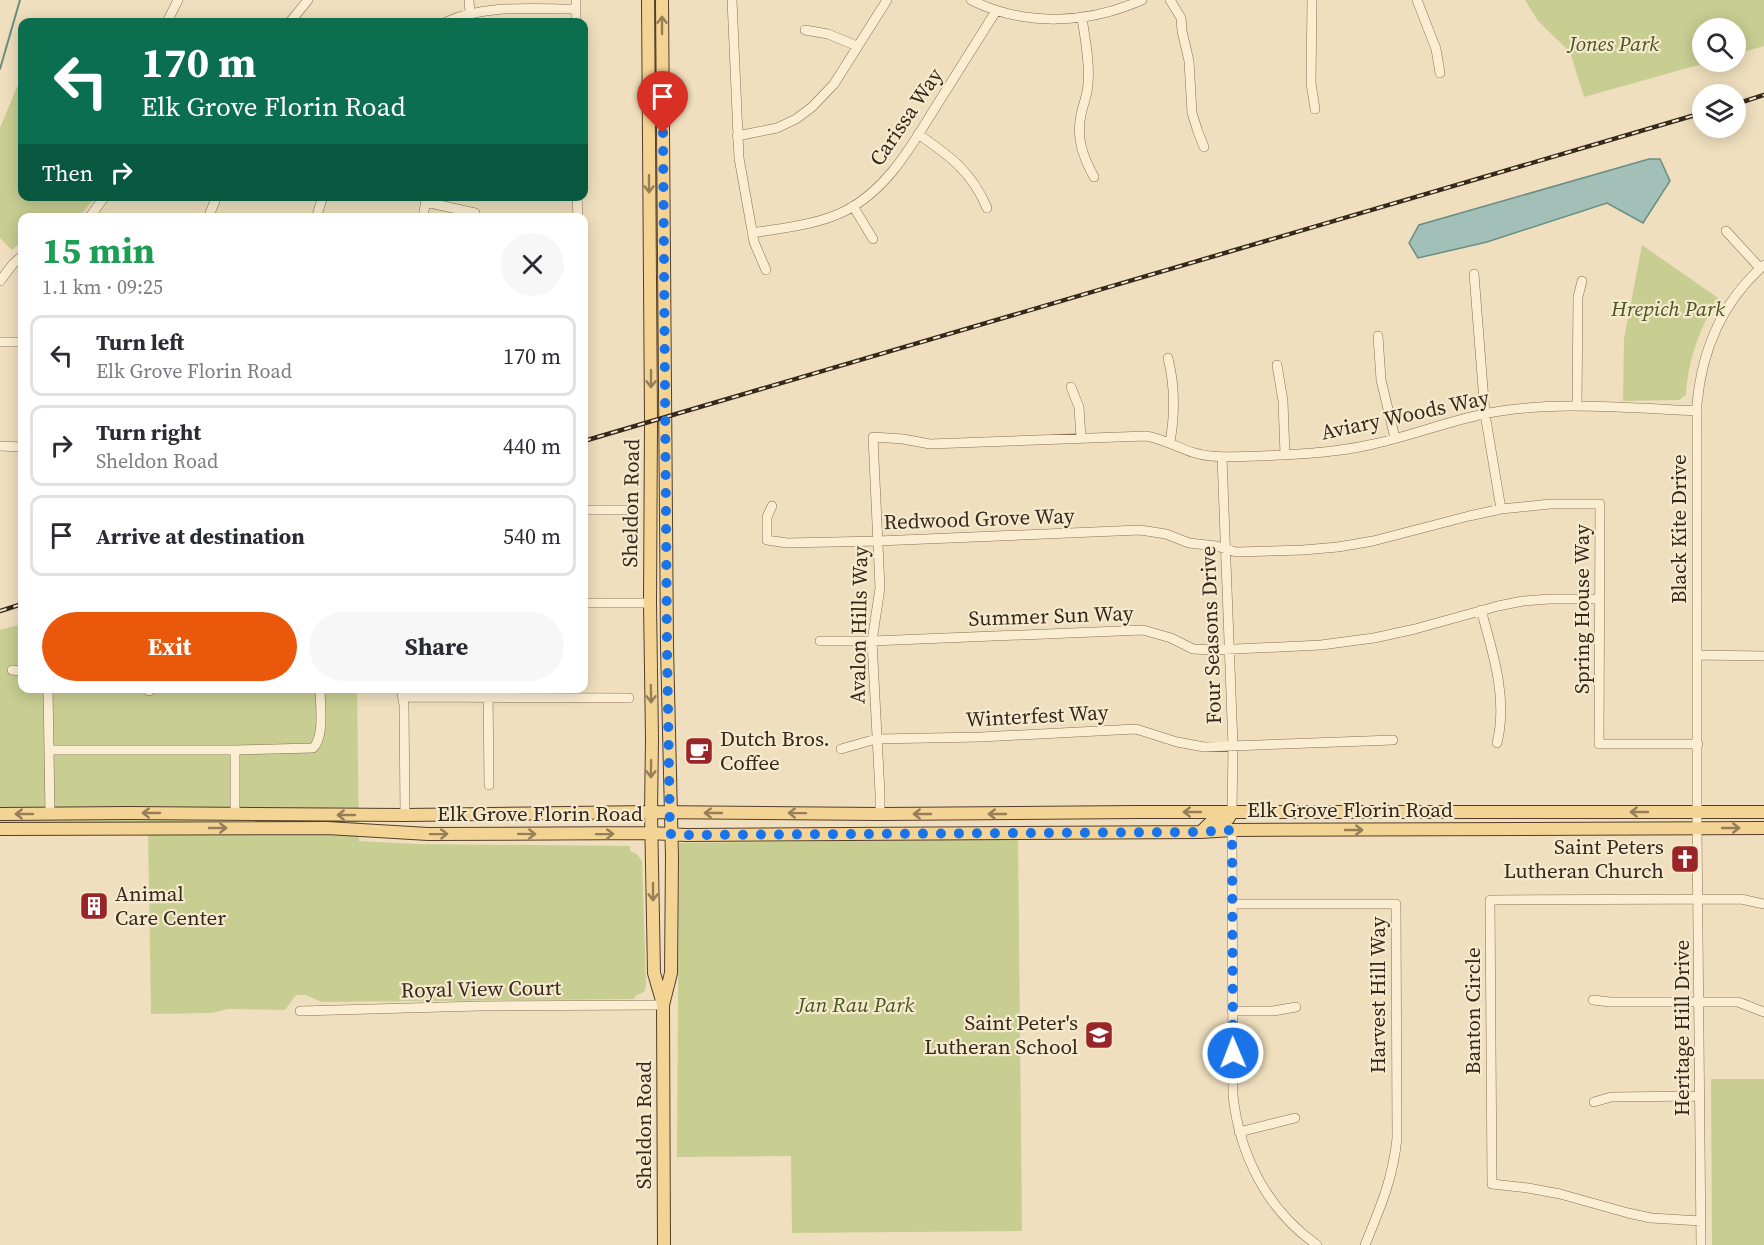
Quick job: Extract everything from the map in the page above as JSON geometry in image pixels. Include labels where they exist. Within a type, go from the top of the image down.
[{"type":"main road","name":"Sheldon Road","points":[[648,0],[651,833],[654,973],[663,1005]]},
{"type":"main road","name":"Sheldon Road","points":[[662,0],[671,974],[663,1005],[664,1245]]},
{"type":"main road","points":[[650,570],[659,598],[661,638],[667,647]]},
{"type":"main road","name":"Elk Grove Florin Road","points":[[0,814],[405,816],[651,812],[880,814],[1764,812]]},
{"type":"main road","points":[[1201,832],[1210,823],[1228,819],[1232,812]]},
{"type":"main road","points":[[1232,830],[1239,824],[1251,822],[1324,823],[1342,812]]},
{"type":"main road","points":[[54,829],[64,822],[89,814]]},
{"type":"main road","points":[[382,831],[390,824],[399,825],[405,816]]},
{"type":"main road","name":"Elk Grove Florin Road","points":[[0,829],[327,828],[428,834],[651,833],[686,835],[1764,828]]},
{"type":"street","points":[[169,18],[178,0]]},
{"type":"street","points":[[293,18],[308,0]]},
{"type":"street","points":[[469,0],[470,14]]},
{"type":"street","points":[[732,0],[739,158],[756,251],[766,270]]},
{"type":"street","points":[[737,136],[777,128],[804,113],[827,93],[887,0]]},
{"type":"street","points":[[971,0],[996,11],[1050,20],[1082,18],[1107,13],[1142,0]]},
{"type":"street","points":[[1170,0],[1181,18],[1189,61],[1192,113],[1204,147]]},
{"type":"street","points":[[1312,0],[1311,83],[1315,109]]},
{"type":"street","points":[[1417,0],[1436,50],[1440,73]]},
{"type":"street","points":[[458,18],[507,9],[576,4]]},
{"type":"street","name":"Carissa Way","points":[[752,233],[826,219],[853,206],[883,182],[918,134],[996,11]]},
{"type":"street","points":[[1082,18],[1089,75],[1079,134],[1082,153],[1094,177]]},
{"type":"street","points":[[806,30],[828,34],[857,46]]},
{"type":"street","points":[[918,134],[952,158],[967,172],[987,208]]},
{"type":"street","points":[[430,201],[475,213]]},
{"type":"street","points":[[853,206],[873,239]]},
{"type":"street","points":[[1726,231],[1762,266]]},
{"type":"street","points":[[0,281],[18,260]]},
{"type":"street","name":"Black Kite Drive","points":[[1698,812],[1697,411],[1699,383],[1715,330],[1734,297],[1762,266]]},
{"type":"street","points":[[1474,274],[1485,414],[1501,509]]},
{"type":"street","points":[[1577,406],[1578,297],[1582,281]]},
{"type":"street","points":[[1378,336],[1381,380],[1395,438]]},
{"type":"street","points":[[0,342],[18,342]]},
{"type":"street","points":[[1168,358],[1173,385],[1174,416],[1170,442]]},
{"type":"street","points":[[1277,366],[1283,401],[1285,455]]},
{"type":"street","points":[[1071,387],[1079,407],[1081,438]]},
{"type":"street","name":"Aviary Woods Way","points":[[873,437],[930,444],[1146,436],[1170,442],[1199,455],[1222,457],[1343,450],[1485,414],[1534,407],[1577,406],[1697,411]]},
{"type":"street","name":"Avalon Hills Way","points":[[873,437],[880,588],[872,641],[880,814]]},
{"type":"street","points":[[0,446],[18,447]]},
{"type":"street","name":"Four Seasons Drive","points":[[1222,457],[1233,746],[1232,812]]},
{"type":"street","name":"Spring House Way","points":[[1226,549],[1236,552],[1338,547],[1400,535],[1501,509],[1551,504],[1600,504],[1599,744],[1698,744]]},
{"type":"street","name":"Redwood Grove Way","points":[[772,506],[767,517],[767,540],[787,543],[1146,530],[1166,534],[1189,543],[1226,549]]},
{"type":"street","points":[[588,510],[628,510]]},
{"type":"street","name":"Summer Sun Way","points":[[820,641],[1143,630],[1171,638],[1193,649],[1321,645],[1374,638],[1481,610],[1532,600],[1600,598]]},
{"type":"street","points":[[588,603],[650,603]]},
{"type":"street","points":[[1481,610],[1498,677],[1501,715],[1497,743]]},
{"type":"street","points":[[1698,655],[1764,656]]},
{"type":"street","points":[[12,670],[18,671]]},
{"type":"street","points":[[48,693],[50,814]]},
{"type":"street","points":[[49,750],[313,748],[318,743],[320,735],[320,693]]},
{"type":"street","points":[[405,816],[402,693],[576,693],[629,698]]},
{"type":"street","points":[[488,693],[489,786]]},
{"type":"street","name":"Winterfest Way","points":[[842,749],[876,739],[981,737],[1136,729],[1177,742],[1204,747],[1393,740]]},
{"type":"street","points":[[235,750],[235,814]]},
{"type":"street","name":"Heritage Hill Drive","points":[[1698,812],[1701,1245]]},
{"type":"street","points":[[1232,830],[1233,1096],[1239,1132],[1251,1166],[1269,1198],[1292,1225],[1317,1245]]},
{"type":"street","name":"Banton Circle","points":[[1701,1221],[1651,1218],[1560,1194],[1492,1184],[1490,900],[1741,899],[1764,904]]},
{"type":"street","name":"Harvest Hill Way","points":[[1232,904],[1396,904],[1397,1138],[1392,1174],[1365,1245]]},
{"type":"street","points":[[1593,1000],[1738,1002],[1764,1012]]},
{"type":"street","name":"Royal View Court","points":[[300,1011],[468,1006],[663,1005]]},
{"type":"street","points":[[1233,1011],[1273,1011],[1296,1007]]},
{"type":"street","points":[[1594,1102],[1611,1097],[1700,1096]]},
{"type":"street","points":[[1239,1132],[1295,1118]]},
{"type":"green space","name":"Jones Park","points":[[1525,0],[1764,0],[1764,46],[1746,51],[1746,18],[1692,18],[1692,67],[1584,97],[1570,52],[1538,21]]},
{"type":"green space","points":[[18,85],[18,201],[92,201],[81,213],[18,213],[18,245],[12,250],[0,238],[0,128]]},
{"type":"green space","name":"Hrepich Park","points":[[1642,245],[1718,298],[1696,344],[1689,369],[1686,395],[1679,400],[1623,401],[1624,339]]},
{"type":"green space","points":[[18,625],[18,693],[357,693],[359,841],[415,844],[630,846],[630,851],[637,854],[642,861],[646,986],[644,992],[635,996],[635,999],[322,1002],[305,995],[296,995],[285,1010],[228,1009],[212,1013],[151,1014],[148,832],[0,833],[0,630]]},
{"type":"green space","name":"Jan Rau Park","points":[[1018,839],[1022,1231],[792,1233],[791,1156],[677,1157],[679,843]]},
{"type":"green space","points":[[1711,1079],[1764,1079],[1764,1245],[1712,1245]]},
{"type":"water","points":[[1649,159],[1660,159],[1670,181],[1643,223],[1607,203],[1487,242],[1418,258],[1409,243],[1419,225]]},
{"type":"waterway","points":[[0,69],[20,0]]},
{"type":"railway","points":[[1746,101],[1764,95]]},
{"type":"railway","points":[[588,440],[1692,116]]},
{"type":"railway","points":[[0,611],[18,605]]},
{"type":"place","name":"Dutch Bros. Coffee","points":[[699,751]]},
{"type":"place","name":"Saint Peters Lutheran Church","points":[[1685,859]]},
{"type":"place","name":"Animal Care Center","points":[[94,906]]},
{"type":"place","name":"Saint Peter's Lutheran School","points":[[1099,1035]]},
{"type":"route","points":[[663,133],[670,834],[1232,830],[1233,1053]]}]
